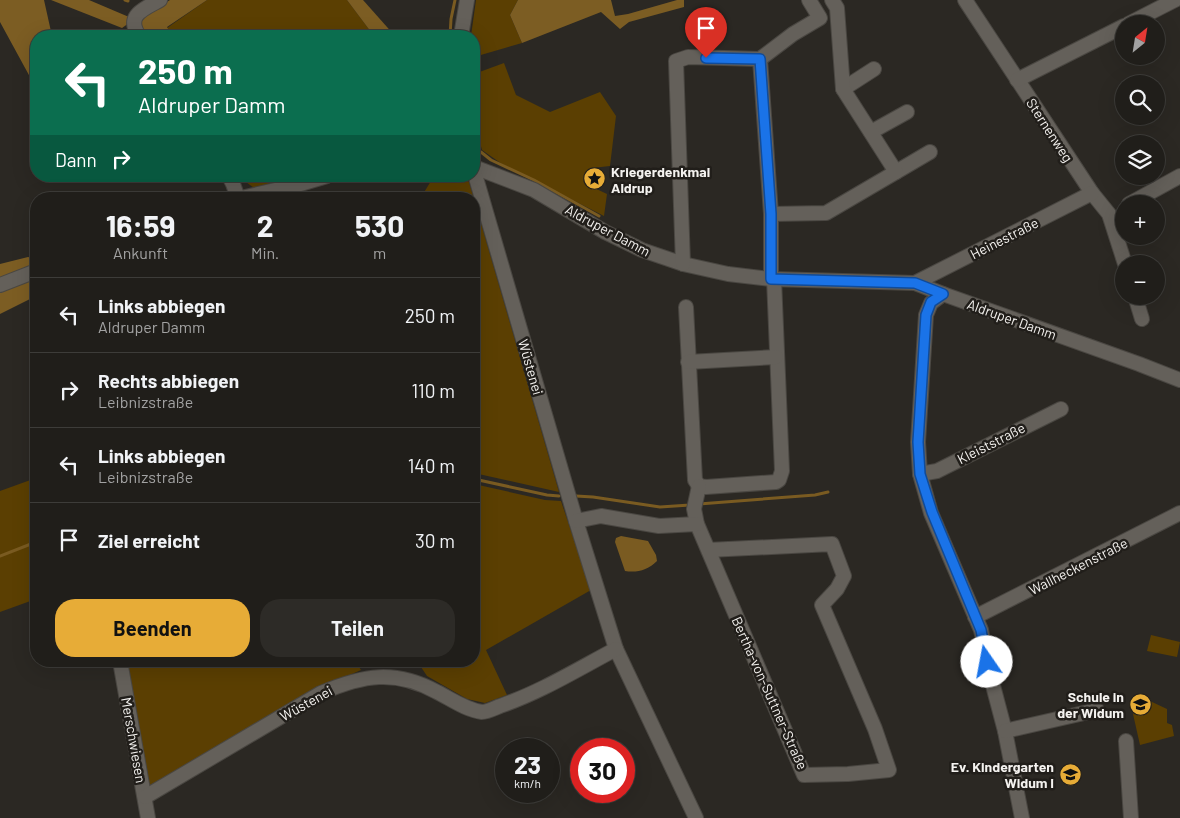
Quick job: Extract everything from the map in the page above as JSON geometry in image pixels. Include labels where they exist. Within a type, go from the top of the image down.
[{"type":"street","points":[[135,30],[134,22],[137,14],[160,0]]},
{"type":"street","points":[[461,30],[467,0]]},
{"type":"street","points":[[809,0],[820,18]]},
{"type":"street","name":"Sternenweg","points":[[966,0],[1092,193],[1109,214],[1122,255]]},
{"type":"street","points":[[1146,15],[1176,0]]},
{"type":"street","points":[[683,264],[676,62],[688,57],[760,59],[793,34],[820,18],[835,4]]},
{"type":"street","points":[[835,4],[843,88],[896,172]]},
{"type":"street","points":[[1017,80],[1115,31]]},
{"type":"street","points":[[696,498],[706,487],[776,482],[779,480],[782,471],[771,214],[760,59]]},
{"type":"street","points":[[843,88],[874,69]]},
{"type":"street","points":[[871,132],[907,112]]},
{"type":"street","points":[[771,214],[826,213],[930,152]]},
{"type":"street","name":"Aldruper Damm","points":[[480,169],[534,190],[605,232],[642,250],[683,264],[728,274],[773,279],[915,283],[1180,380]]},
{"type":"street","points":[[1145,195],[1180,176]]},
{"type":"street","points":[[267,192],[307,182]]},
{"type":"street","name":"Wüstenei","points":[[477,182],[576,521],[616,649],[696,818]]},
{"type":"street","name":"Heinestraße","points":[[915,283],[1092,193]]},
{"type":"street","points":[[1109,214],[1115,211]]},
{"type":"street","points":[[0,285],[30,273]]},
{"type":"street","points":[[943,294],[931,302],[926,315],[918,442],[920,474],[932,512],[981,630],[1005,731],[1022,818]]},
{"type":"street","points":[[1138,305],[1142,319]]},
{"type":"street","name":"Bertha-von-Suttner-Straße","points":[[686,307],[697,524],[708,550],[804,775],[848,774],[889,770],[875,729],[822,605],[837,589],[844,576],[832,544],[708,550]]},
{"type":"street","points":[[688,362],[776,357]]},
{"type":"street","name":"Kleiststraße","points":[[920,474],[937,471],[1061,409]]},
{"type":"street","name":"Wallheckenstraße","points":[[975,617],[1180,513]]},
{"type":"street","points":[[576,521],[601,516],[659,526],[697,524]]},
{"type":"street","name":"Wüstenei","points":[[145,797],[321,693],[343,684],[368,678],[395,677],[411,680],[419,682],[461,705],[483,712],[525,698],[616,649]]},
{"type":"street","name":"Merschwiesen","points":[[121,667],[148,818]]},
{"type":"street","points":[[1005,731],[1097,710]]},
{"type":"street","points":[[1126,741],[1131,818]]},
{"type":"shaded area","points":[[0,0],[44,0],[51,30],[30,30],[30,77],[0,22]]},
{"type":"shaded area","points":[[51,0],[89,0],[129,17],[129,23],[122,28]]},
{"type":"shaded area","points":[[170,0],[207,0],[167,27],[169,30],[140,30],[138,26],[142,17]]},
{"type":"shaded area","points":[[207,0],[347,0],[370,30],[168,30],[167,28]]},
{"type":"shaded area","points":[[347,0],[363,0],[390,30],[370,30]]},
{"type":"shaded area","points":[[476,0],[518,0],[510,15],[522,43],[480,55],[480,30],[472,30]]},
{"type":"shaded area","points":[[518,0],[611,0],[615,16],[677,0],[684,0],[684,7],[629,22],[620,29],[601,12],[522,43],[510,15]]},
{"type":"shaded area","points":[[504,63],[516,95],[550,112],[600,92],[616,116],[610,166],[592,168],[588,185],[607,194],[604,216],[502,164],[482,150],[480,143],[480,72]]},
{"type":"shaded area","points":[[246,182],[274,182],[254,188]]},
{"type":"shaded area","points":[[430,182],[469,182],[472,192],[424,192]]},
{"type":"shaded area","points":[[480,220],[559,492],[480,474]]},
{"type":"shaded area","points":[[30,258],[30,299],[0,314],[0,264]]},
{"type":"shaded area","points":[[30,480],[30,601],[0,612],[0,491]]},
{"type":"shaded area","points":[[480,485],[545,500],[561,501],[591,590],[486,650],[507,695],[485,703],[467,699],[427,676],[421,667],[480,667]]},
{"type":"shaded area","points":[[621,536],[648,541],[656,555],[657,561],[650,567],[642,570],[634,572],[625,571],[615,542],[616,538]]},
{"type":"shaded area","points":[[1151,635],[1180,642],[1177,657],[1147,651]]},
{"type":"shaded area","points":[[126,667],[359,667],[361,670],[323,687],[148,790]]},
{"type":"shaded area","points":[[1150,701],[1167,709],[1167,723],[1172,725],[1174,736],[1140,745],[1133,714],[1142,703]]},
{"type":"waterway","points":[[450,30],[455,0]]},
{"type":"waterway","points":[[481,152],[491,160],[534,180],[599,216]]},
{"type":"waterway","points":[[480,480],[559,496]]},
{"type":"waterway","points":[[699,504],[815,495],[828,492]]},
{"type":"waterway","points":[[576,496],[660,507],[690,505]]},
{"type":"waterway","points":[[0,556],[30,544]]},
{"type":"place","name":"Kriegerdenkmal Aldrup","points":[[595,179]]},
{"type":"place","name":"Schule in der Widum","points":[[1140,704]]},
{"type":"place","name":"Ev. Kindergarten Widum I","points":[[1070,774]]},
{"type":"route","points":[[706,58],[760,59],[771,214],[771,279],[915,283],[943,294],[931,302],[926,315],[918,442],[920,474],[932,512],[981,630],[987,662]]}]
